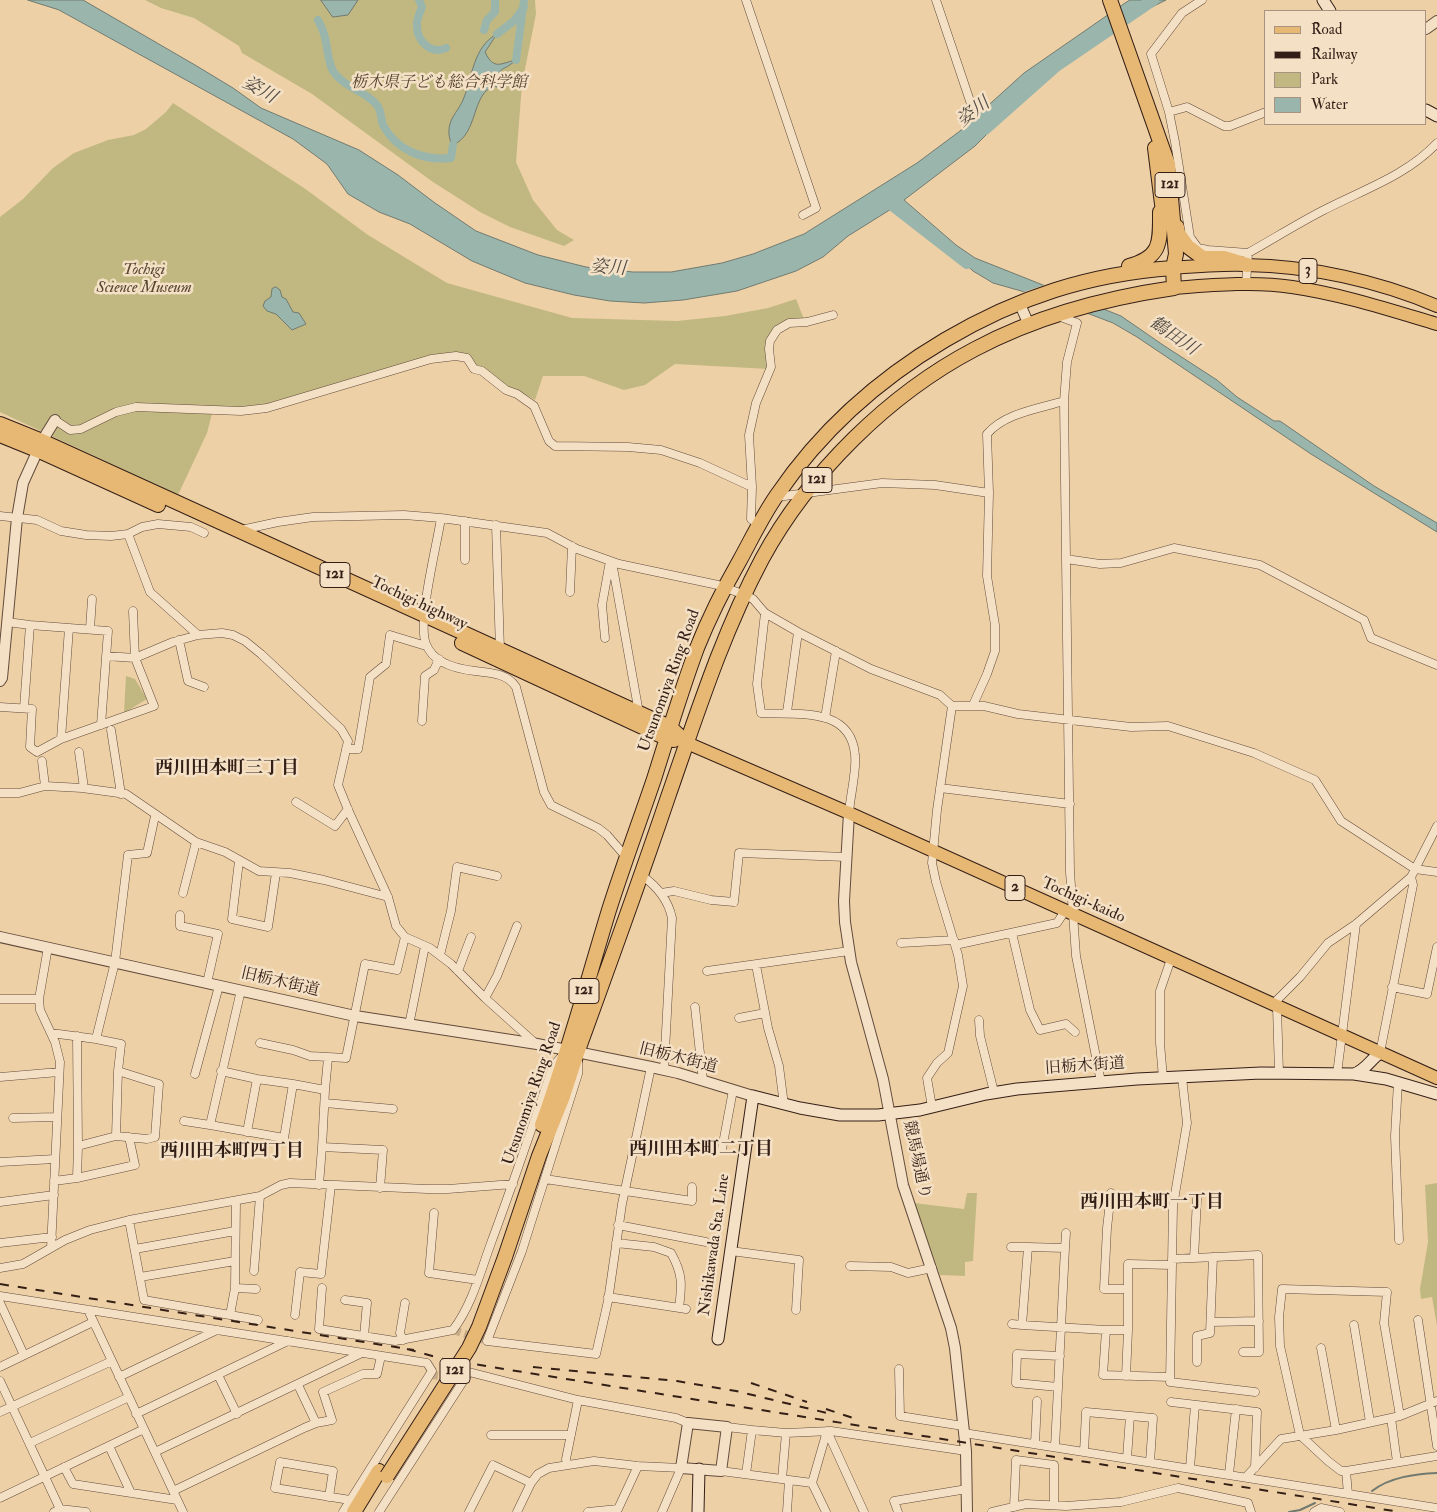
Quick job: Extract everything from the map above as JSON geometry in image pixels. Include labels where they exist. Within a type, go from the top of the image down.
[{"type":"highway","name":"121","points":[[1110,0],[1168,164],[1176,254],[1173,268]]},
{"type":"highway","name":"121","points":[[1147,105],[1157,160],[1169,253],[1173,268],[1174,288]]},
{"type":"highway","points":[[1100,277],[1147,260],[1158,248],[1160,236],[1159,185]]},
{"type":"highway","points":[[1172,207],[1178,233],[1187,246],[1203,258],[1248,259]]},
{"type":"highway","name":"Utsunomiya Ring Road","points":[[572,1052],[603,928],[698,646],[725,587],[758,525],[775,497],[810,451],[853,409],[891,376],[956,334],[1023,301],[1063,287],[1100,277],[1150,269],[1173,268]]},
{"type":"highway","name":"Utsunomiya Ring Road","points":[[363,1512],[383,1474],[472,1325],[501,1256],[572,1052],[641,875],[718,659],[745,595],[777,535],[806,493],[868,425],[912,390],[974,349],[1056,315],[1103,301],[1174,288]]},
{"type":"highway","name":"Tochigi highway","points":[[0,424],[40,445],[668,733]]},
{"type":"highway","name":"Tochigi highway","points":[[0,435],[40,445],[236,531],[425,621],[500,650],[639,713],[668,733]]},
{"type":"highway","name":"121","points":[[668,733],[687,743]]},
{"type":"highway","name":"Utsunomiya Ring Road","points":[[352,1506],[383,1474]]},
{"type":"main road","name":"Utsunomiya Ring Road","points":[[1173,268],[1248,259],[1356,280],[1412,295],[1437,306]]},
{"type":"main road","name":"Utsunomiya Ring Road","points":[[1174,288],[1246,284],[1291,286],[1329,294],[1437,324]]},
{"type":"main road","name":"Tochigi-kaido","points":[[687,743],[849,813],[1437,1078]]},
{"type":"main road","points":[[1358,1072],[1365,1064],[1366,1055],[1362,1045]]},
{"type":"main road","points":[[1358,1072],[1380,1053]]},
{"type":"main road","name":"旧栃木街道","points":[[752,1096],[784,1105],[840,1115],[890,1114],[932,1107],[994,1092],[1027,1088],[1182,1077],[1358,1072],[1437,1092]]},
{"type":"main road","points":[[1358,1072],[1388,1076],[1437,1092]]},
{"type":"main road","name":"Nishikawada Sta. Line","points":[[718,1339],[752,1096]]},
{"type":"main road","points":[[698,1512],[699,1469]]},
{"type":"street","points":[[746,0],[816,208],[802,215]]},
{"type":"street","points":[[936,0],[971,104]]},
{"type":"street","points":[[1202,0],[1178,16],[1151,54],[1169,112],[1181,169],[1187,227],[1190,237],[1198,248],[1248,259],[1321,211],[1397,175],[1437,143]]},
{"type":"street","points":[[1169,112],[1187,107],[1224,126],[1230,126],[1264,113]]},
{"type":"street","points":[[1246,284],[1248,259]]},
{"type":"street","points":[[1023,301],[1029,325]]},
{"type":"street","points":[[758,525],[751,519],[752,488],[749,435],[756,403],[771,367],[769,349],[772,336],[777,330],[789,323],[807,322],[833,315]]},
{"type":"street","points":[[1056,315],[1077,323],[1067,362],[1064,401],[1070,804],[1069,913],[1101,1082]]},
{"type":"street","points":[[0,681],[2,678],[17,518],[23,483],[40,445],[55,420],[70,430],[81,429],[116,412],[136,407],[242,411],[267,408],[431,359],[456,356],[467,358],[474,369],[482,371],[506,390],[517,394],[534,406],[549,441],[556,446],[628,447],[661,450],[700,463],[752,488]]},
{"type":"street","points":[[972,705],[987,674],[995,651],[995,625],[988,576],[989,493],[987,434],[993,427],[1008,418],[1064,401]]},
{"type":"street","points":[[775,497],[882,483],[935,485],[989,493]]},
{"type":"street","points":[[236,531],[312,517],[404,515],[442,518],[547,533],[572,546],[611,561],[725,587],[745,595],[753,599],[765,613],[798,632],[871,669],[940,695],[952,706],[984,706],[1018,714],[1131,727],[1168,726],[1254,753],[1315,780],[1341,821],[1415,869],[1437,872]]},
{"type":"street","points":[[0,516],[37,520],[61,531],[78,534],[111,536],[128,534],[142,527],[158,524],[191,527],[204,533]]},
{"type":"street","points":[[426,646],[425,621],[442,518]]},
{"type":"street","points":[[465,521],[466,560]]},
{"type":"street","points":[[496,525],[500,650]]},
{"type":"street","points":[[128,534],[150,592],[198,634]]},
{"type":"street","points":[[570,592],[572,546]]},
{"type":"street","points":[[1066,559],[1100,564],[1121,563],[1174,548],[1260,565],[1364,620],[1372,638],[1437,665]]},
{"type":"street","points":[[605,638],[602,605],[611,561]]},
{"type":"street","points":[[611,561],[639,713]]},
{"type":"street","points":[[90,629],[92,599]]},
{"type":"street","points":[[0,707],[32,709],[30,747],[37,752],[61,739],[154,706],[135,658],[133,611]]},
{"type":"street","points":[[765,613],[757,684],[761,713],[787,712],[818,716],[840,724],[851,736],[856,756],[849,813]]},
{"type":"street","points":[[7,622],[108,631],[102,725]]},
{"type":"street","points":[[24,708],[30,625]]},
{"type":"street","points":[[61,739],[69,628]]},
{"type":"street","points":[[787,712],[798,632]]},
{"type":"street","points":[[106,656],[135,658],[198,634],[222,633],[233,635],[245,641],[341,729],[348,741],[338,785],[388,897],[396,926],[405,937],[440,955],[537,1044]]},
{"type":"street","points":[[346,749],[358,750],[370,677],[386,664],[390,635],[426,646],[439,659],[460,669],[495,674],[513,682],[516,687],[544,792],[548,800],[556,808],[598,828],[607,835],[627,858]]},
{"type":"street","points":[[180,640],[188,681],[204,687]]},
{"type":"street","points":[[825,718],[836,651]]},
{"type":"street","points":[[422,721],[425,676],[434,670],[439,659]]},
{"type":"street","points":[[932,1107],[927,1078],[937,1063],[948,1053],[963,986],[955,943],[932,863],[940,788],[952,706]]},
{"type":"street","points":[[111,730],[121,794]]},
{"type":"street","points":[[79,752],[84,788]]},
{"type":"street","points":[[42,761],[45,786]]},
{"type":"street","points":[[0,793],[18,793],[45,786],[84,788],[126,794],[155,816],[196,842],[225,852],[259,871],[290,873],[388,897]]},
{"type":"street","points":[[940,788],[1070,804]]},
{"type":"street","points":[[296,802],[335,826],[348,809]]},
{"type":"street","name":"競馬場通り","points":[[849,813],[844,901],[849,951],[856,984],[883,1079],[903,1185],[951,1328],[966,1451],[967,1512]]},
{"type":"street","points":[[96,1038],[115,962],[128,855],[146,853],[155,816]]},
{"type":"street","points":[[1279,1073],[1274,1006],[1328,943],[1356,924],[1411,876],[1437,826]]},
{"type":"street","points":[[183,893],[196,842]]},
{"type":"street","points":[[661,893],[674,891],[711,900],[734,902],[739,853],[846,857]]},
{"type":"street","points":[[239,861],[232,919],[268,927],[276,873]]},
{"type":"street","points":[[440,955],[451,911],[456,867],[497,876]]},
{"type":"street","points":[[641,875],[655,886],[668,903],[672,925],[664,1070]]},
{"type":"street","points":[[1380,1053],[1413,886],[1411,876]]},
{"type":"street","points":[[901,943],[955,943],[1012,933],[1057,923],[1069,913]]},
{"type":"street","points":[[180,915],[180,926],[218,934],[208,983]]},
{"type":"street","points":[[1337,1074],[1356,924]]},
{"type":"street","points":[[485,998],[497,976],[517,926]]},
{"type":"street","points":[[1012,933],[1030,1010],[1040,1030],[1066,1024],[1075,1032]]},
{"type":"street","name":"旧栃木街道","points":[[0,937],[354,1016],[537,1044],[664,1070],[752,1096]]},
{"type":"street","points":[[260,1043],[293,1050],[310,1056],[346,1058],[365,964],[397,970],[405,937]]},
{"type":"street","points":[[458,971],[471,937]]},
{"type":"street","points":[[409,1025],[425,946]]},
{"type":"street","points":[[1392,987],[1427,994],[1437,946]]},
{"type":"street","points":[[48,948],[38,999],[40,1010],[56,1042],[60,1062],[52,1248]]},
{"type":"street","points":[[707,971],[849,951]]},
{"type":"street","points":[[1163,1078],[1160,1044],[1160,991],[1171,959]]},
{"type":"street","points":[[756,965],[765,1013],[780,1066],[784,1105]]},
{"type":"street","points":[[195,1074],[219,986]]},
{"type":"street","points":[[210,1125],[241,990]]},
{"type":"street","points":[[0,999],[38,999]]},
{"type":"street","points":[[695,1007],[703,1080]]},
{"type":"street","points":[[739,1018],[765,1013]]},
{"type":"street","points":[[979,1020],[980,1036],[994,1092]]},
{"type":"street","points":[[52,1033],[96,1038],[121,1044],[118,1071],[116,1136]]},
{"type":"street","points":[[77,1036],[77,1178]]},
{"type":"street","points":[[322,1288],[319,1330],[395,1341],[453,1330],[464,1315],[478,1280],[553,1066],[572,1052],[578,1074],[522,1251],[487,1341],[596,1354],[608,1297],[624,1192],[651,1068]]},
{"type":"street","points":[[319,1185],[328,1058]]},
{"type":"street","points":[[78,1146],[116,1136],[147,1139],[155,1137],[159,1084],[118,1071]]},
{"type":"street","points":[[221,1071],[325,1090]]},
{"type":"street","points":[[0,1077],[59,1072]]},
{"type":"street","points":[[1182,1077],[1187,1124],[1173,1206],[1170,1382],[1255,1392]]},
{"type":"street","points":[[246,1132],[257,1079]]},
{"type":"street","points":[[1398,1082],[1395,1136],[1399,1240]]},
{"type":"street","points":[[184,1121],[284,1138],[293,1084]]},
{"type":"street","points":[[722,1148],[733,1090]]},
{"type":"street","points":[[325,1103],[393,1109]]},
{"type":"street","points":[[13,1118],[57,1117]]},
{"type":"street","points":[[54,1181],[77,1178],[135,1165],[129,1137]]},
{"type":"street","points":[[322,1148],[383,1150],[380,1188]]},
{"type":"street","points":[[0,1162],[56,1159]]},
{"type":"street","points":[[545,1179],[692,1201],[692,1187]]},
{"type":"street","points":[[0,1268],[23,1264],[65,1240],[90,1230],[129,1220],[260,1196],[281,1185],[290,1183],[448,1190],[513,1184]]},
{"type":"street","points":[[295,1315],[300,1272],[321,1274],[331,1185]]},
{"type":"street","points":[[1111,1193],[1104,1289],[1128,1289]]},
{"type":"street","points":[[0,1202],[54,1195]]},
{"type":"street","points":[[254,1271],[260,1196]]},
{"type":"street","points":[[1194,1258],[1197,1199]]},
{"type":"street","points":[[230,1315],[234,1288],[236,1200]]},
{"type":"street","points":[[434,1213],[429,1273],[478,1280]]},
{"type":"street","points":[[129,1220],[144,1300],[258,1320]]},
{"type":"street","points":[[618,1226],[706,1242]]},
{"type":"street","points":[[135,1249],[235,1231]]},
{"type":"street","points":[[1055,1447],[1066,1234]]},
{"type":"street","points":[[0,1243],[52,1237]]},
{"type":"street","points":[[608,1297],[682,1308],[682,1282],[678,1266],[671,1253],[654,1248],[616,1243]]},
{"type":"street","points":[[1011,1246],[1065,1248]]},
{"type":"street","points":[[1022,1324],[1028,1248]]},
{"type":"street","points":[[731,1251],[799,1260],[796,1310]]},
{"type":"street","points":[[1126,1376],[1128,1264],[1172,1262],[1194,1258],[1258,1256],[1259,1352],[1243,1352]]},
{"type":"street","points":[[1197,1362],[1197,1336],[1210,1333],[1214,1257]]},
{"type":"street","points":[[140,1278],[235,1261]]},
{"type":"street","points":[[850,1266],[890,1267],[908,1273],[932,1268]]},
{"type":"street","points":[[234,1288],[256,1289]]},
{"type":"street","points":[[1400,1416],[1384,1323],[1387,1292],[1282,1289],[1279,1318],[1280,1346],[1300,1435],[1341,1471],[1437,1456]]},
{"type":"street","points":[[0,1296],[427,1363],[432,1370],[352,1506],[342,1512]]},
{"type":"street","points":[[345,1300],[367,1303],[364,1336]]},
{"type":"street","points":[[0,1303],[24,1355]]},
{"type":"street","points":[[403,1340],[400,1333],[406,1303]]},
{"type":"street","points":[[88,1310],[183,1512]]},
{"type":"street","points":[[1418,1320],[1434,1402],[1437,1446]]},
{"type":"street","points":[[1211,1322],[1259,1321]]},
{"type":"street","points":[[0,1367],[93,1322]]},
{"type":"street","points":[[1012,1324],[1128,1330]]},
{"type":"street","points":[[1354,1324],[1370,1422]]},
{"type":"street","points":[[119,1377],[217,1330]]},
{"type":"street","points":[[1106,1330],[1103,1375],[1170,1377]]},
{"type":"street","points":[[136,1414],[288,1341]]},
{"type":"street","points":[[1321,1348],[1336,1430]]},
{"type":"street","points":[[155,1452],[362,1354]]},
{"type":"street","points":[[1058,1387],[1016,1383],[1017,1354],[1060,1356]]},
{"type":"street","points":[[173,1491],[316,1423],[332,1420],[324,1392],[363,1374],[377,1374],[381,1356]]},
{"type":"street","points":[[0,1412],[112,1361]]},
{"type":"street","points":[[899,1369],[900,1416],[1035,1444],[1437,1508]]},
{"type":"street","points":[[379,1512],[469,1372],[578,1400],[676,1418],[688,1423],[786,1433],[828,1431],[966,1451]]},
{"type":"street","points":[[218,1375],[237,1414]]},
{"type":"street","points":[[0,1381],[45,1476],[57,1510],[86,1512]]},
{"type":"street","points":[[298,1385],[316,1423]]},
{"type":"street","points":[[30,1443],[129,1397]]},
{"type":"street","points":[[567,1465],[566,1459],[578,1400]]},
{"type":"street","points":[[1035,1444],[1037,1401]]},
{"type":"street","points":[[1171,1402],[1257,1412],[1255,1468]]},
{"type":"street","points":[[1246,1477],[1280,1439],[1336,1430],[1400,1416],[1434,1402]]},
{"type":"street","points":[[1190,1468],[1195,1404]]},
{"type":"street","points":[[1229,1474],[1236,1409]]},
{"type":"street","points":[[1084,1452],[1086,1412],[1153,1418],[1150,1462]]},
{"type":"street","points":[[1127,1458],[1130,1416]]},
{"type":"street","points":[[1391,1418],[1398,1462]]},
{"type":"street","points":[[662,1512],[681,1468],[688,1423]]},
{"type":"street","points":[[721,1471],[727,1427]]},
{"type":"street","points":[[0,1498],[144,1429]]},
{"type":"street","points":[[746,1474],[752,1430]]},
{"type":"street","points":[[826,1512],[812,1483],[828,1431]]},
{"type":"street","points":[[828,1431],[864,1512]]},
{"type":"street","points":[[786,1433],[785,1480],[787,1512]]},
{"type":"street","points":[[492,1435],[571,1435]]},
{"type":"street","points":[[108,1446],[131,1492]]},
{"type":"street","points":[[1014,1507],[1016,1460],[1054,1465],[1054,1505]]},
{"type":"street","points":[[517,1512],[538,1474],[549,1468],[594,1461],[638,1466],[721,1471],[812,1483]]},
{"type":"street","points":[[329,1497],[333,1471],[280,1462],[275,1488],[329,1497],[352,1506]]},
{"type":"street","points":[[469,1512],[493,1465],[532,1483]]},
{"type":"street","points":[[588,1512],[618,1510],[638,1466]]},
{"type":"street","points":[[64,1467],[73,1484],[177,1500]]},
{"type":"street","points":[[1346,1471],[1348,1494]]},
{"type":"street","points":[[992,1512],[1026,1504],[1054,1505],[1121,1502],[1178,1488],[1248,1503],[1251,1512]]},
{"type":"street","points":[[898,1512],[894,1501],[968,1489]]},
{"type":"street","points":[[1314,1512],[1321,1508],[1340,1512]]},
{"type":"green space","name":"栃木県子ども総合科学館","points":[[145,0],[535,0],[536,14],[522,84],[516,162],[533,200],[557,230],[574,240],[564,246],[510,227],[480,212],[433,182],[312,94],[242,53],[239,46],[194,18],[161,8]]},
{"type":"green space","name":"Tochigi Science Museum","points":[[173,103],[304,188],[368,235],[447,283],[572,318],[677,321],[725,316],[768,308],[796,299],[804,319],[774,330],[769,369],[675,364],[645,385],[624,390],[584,376],[543,376],[535,400],[516,389],[506,388],[475,365],[469,355],[452,353],[430,355],[346,382],[266,404],[241,407],[214,406],[207,433],[178,495],[0,412],[0,217],[23,199],[53,168],[74,153],[108,140],[134,135],[146,129],[166,112]]},
{"type":"green space","points":[[126,676],[135,679],[147,699],[124,713]]},
{"type":"green space","points":[[1437,1183],[1437,1326],[1432,1297],[1421,1299],[1420,1289],[1428,1242],[1425,1185]]},
{"type":"green space","points":[[967,1193],[977,1193],[973,1261],[965,1262],[965,1276],[940,1275],[914,1203],[964,1209]]},
{"type":"water","points":[[28,0],[83,0],[233,88],[261,108],[359,150],[398,175],[476,231],[538,255],[586,267],[633,272],[671,272],[722,263],[753,254],[804,234],[917,163],[960,131],[1024,73],[1125,3],[1130,0],[1166,0],[1098,34],[1062,59],[1026,88],[1002,111],[989,132],[975,146],[904,200],[956,245],[975,258],[1121,316],[1217,380],[1237,397],[1274,421],[1280,421],[1374,486],[1437,523],[1437,532],[1311,454],[1137,337],[1113,323],[1053,300],[993,283],[973,271],[921,221],[896,206],[848,236],[823,257],[796,271],[737,291],[683,300],[644,303],[610,301],[574,295],[525,283],[472,261],[410,224],[379,212],[348,194],[327,164],[293,139],[59,10]]},
{"type":"water","points":[[321,0],[358,0],[348,15],[333,17]]},
{"type":"water","points":[[497,34],[485,52],[488,58],[495,64],[516,60],[500,72],[505,88],[500,89],[495,86],[487,90],[478,104],[467,132],[461,140],[453,145],[449,134],[451,121],[463,100],[478,55],[489,39]]},
{"type":"water","points":[[276,287],[280,290],[282,297],[286,299],[293,312],[299,313],[306,324],[292,330],[276,314],[267,311],[263,306],[265,301],[271,297],[272,289]]},
{"type":"pier","points":[[1048,284],[1107,307],[1082,314],[1020,293]]},
{"type":"waterway","points":[[419,0],[422,7],[417,24],[419,37],[430,48],[435,50],[446,48]]},
{"type":"waterway","points":[[484,30],[487,20],[495,12],[495,0]]},
{"type":"waterway","points":[[516,60],[524,0]]},
{"type":"waterway","name":"姿川","points":[[985,129],[1056,66],[1153,0]]},
{"type":"waterway","points":[[497,34],[514,21],[524,7]]},
{"type":"waterway","points":[[318,20],[324,32],[333,71],[342,81],[366,95],[378,106],[383,125],[395,141],[411,152],[430,158],[451,158],[453,145]]},
{"type":"waterway","name":"鶴田川","points":[[882,197],[967,263]]},
{"type":"waterway","points":[[1372,1491],[1395,1479],[1412,1475],[1437,1473]]},
{"type":"waterway","points":[[1289,1512],[1300,1510],[1315,1503]]},
{"type":"tunnel","points":[[453,1330],[487,1341]]},
{"type":"tunnel","points":[[430,1375],[465,1378]]},
{"type":"railway","points":[[0,1284],[414,1350]]},
{"type":"railway","points":[[407,1349],[443,1359],[1400,1512]]},
{"type":"railway","points":[[533,1367],[677,1381],[736,1391],[831,1414]]},
{"type":"railway","points":[[751,1383],[807,1402]]},
{"type":"railway","points":[[826,1409],[859,1420]]},
{"type":"district","name":"西川田本町三丁目","points":[[227,769]]},
{"type":"district","name":"西川田本町二丁目","points":[[701,1150]]},
{"type":"district","name":"西川田本町四丁目","points":[[232,1152]]},
{"type":"district","name":"西川田本町一丁目","points":[[1152,1203]]}]
